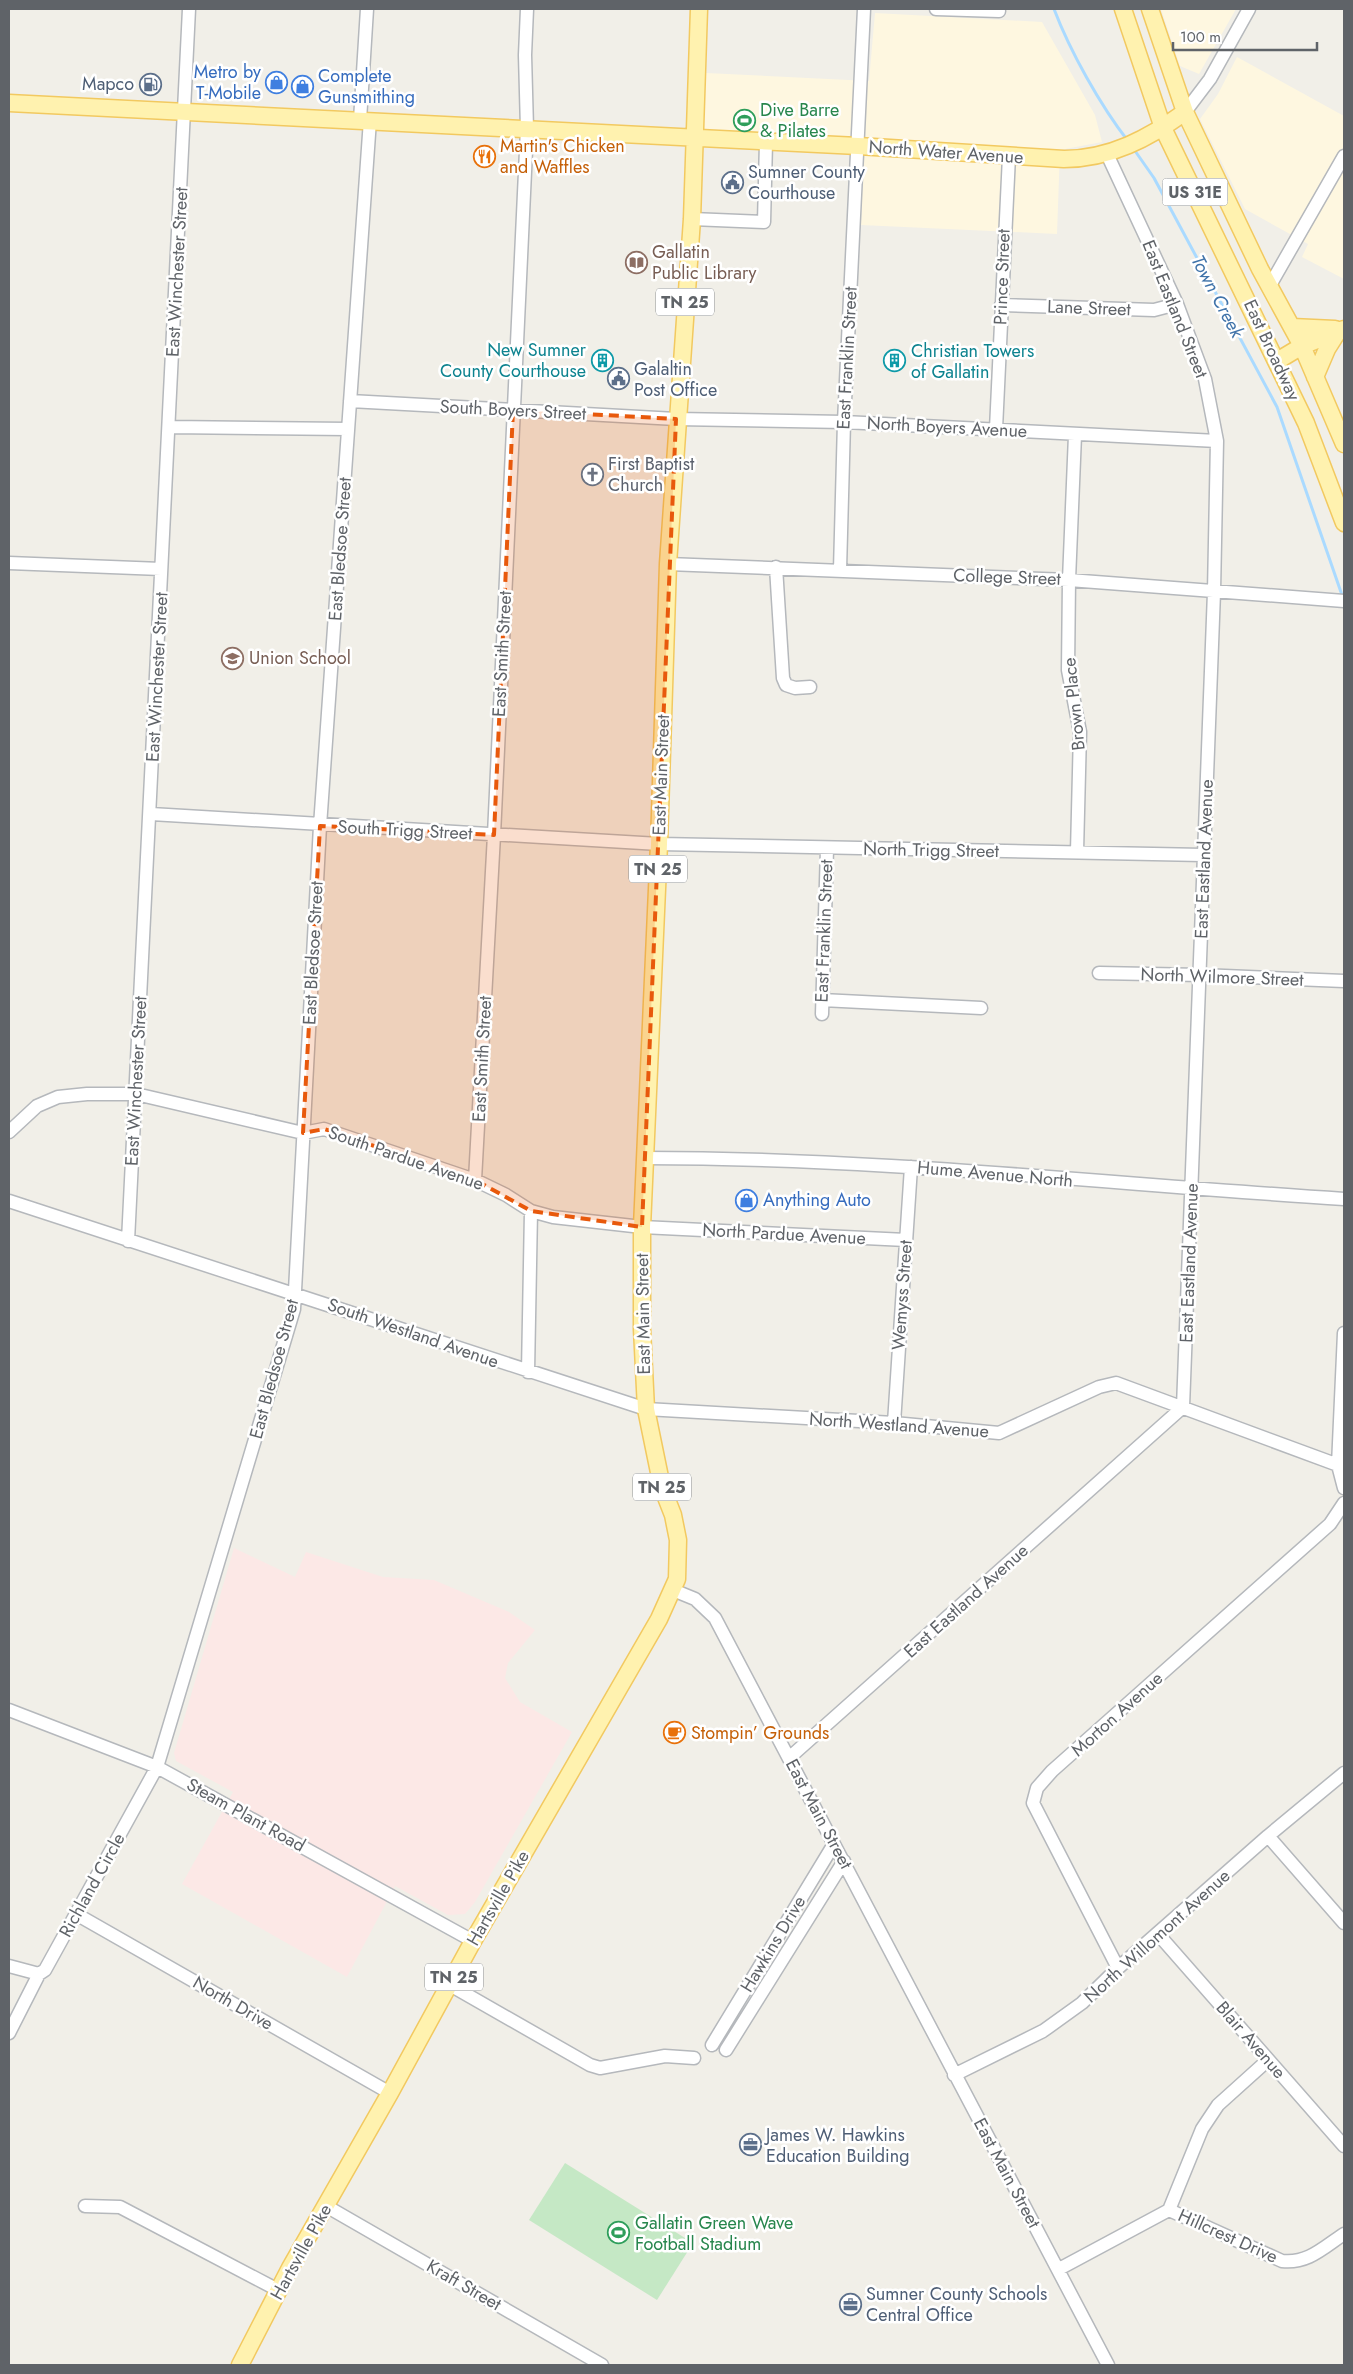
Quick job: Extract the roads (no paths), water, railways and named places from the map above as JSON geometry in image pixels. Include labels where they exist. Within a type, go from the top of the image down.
[{"type":"main road","name":"TN 25","points":[[695,138],[700,9]]},
{"type":"main road","name":"US 31E","points":[[1123,9],[1163,128]]},
{"type":"main road","name":"US 31E","points":[[1150,9],[1185,112]]},
{"type":"main road","name":"North Water Avenue","points":[[9,104],[365,120],[858,146],[1029,159],[1086,159],[1113,152],[1145,138],[1185,112]]},
{"type":"main road","name":"East Broadway","points":[[1185,112],[1260,269],[1302,346],[1344,444]]},
{"type":"main road","name":"East Broadway","points":[[1163,128],[1306,423],[1344,523]]},
{"type":"main road","name":"East Main Street","points":[[673,1590],[678,1565],[678,1540],[673,1515],[662,1487],[646,1409],[642,1329],[642,1227],[659,844],[668,564],[676,419],[692,220],[695,138]]},
{"type":"main road","points":[[1292,327],[1342,329]]},
{"type":"main road","points":[[1277,361],[1302,346],[1342,329]]},
{"type":"main road","points":[[1315,376],[1326,350],[1342,329]]},
{"type":"main road","name":"Hartsville Pike","points":[[240,2365],[278,2290],[390,2093],[473,1941],[630,1671],[673,1590]]},
{"type":"street","name":"East Winchester Street","points":[[128,1241],[161,569],[170,427],[189,9]]},
{"type":"street","name":"East Bledsoe Street","points":[[158,1767],[294,1309],[320,826],[350,401],[365,120],[367,9]]},
{"type":"street","name":"East Smith Street","points":[[475,1180],[494,835],[527,129],[525,55],[527,9]]},
{"type":"street","name":"East Franklin Street","points":[[840,570],[844,422],[864,9]]},
{"type":"street","points":[[936,9],[999,12]]},
{"type":"street","points":[[1185,112],[1210,79],[1250,9]]},
{"type":"street","points":[[692,220],[764,222],[766,142]]},
{"type":"street","name":"East Eastland Street","points":[[1113,152],[1177,304],[1205,379],[1217,441],[1214,592]]},
{"type":"street","name":"Prince Street","points":[[996,429],[1009,156]]},
{"type":"street","points":[[1269,287],[1344,156]]},
{"type":"street","name":"Lane Street","points":[[1001,305],[1154,310],[1177,304]]},
{"type":"street","name":"South Boyers Street","points":[[350,401],[676,419]]},
{"type":"street","name":"North Boyers Avenue","points":[[676,419],[844,422],[1217,441]]},
{"type":"street","points":[[170,427],[348,429]]},
{"type":"street","name":"Brown Place","points":[[1075,435],[1069,580],[1068,670],[1080,732],[1078,852]]},
{"type":"street","points":[[9,563],[161,569]]},
{"type":"street","name":"College Street","points":[[668,564],[1069,580],[1344,601]]},
{"type":"street","points":[[776,567],[783,678],[786,685],[795,688],[810,687]]},
{"type":"street","name":"East Eastland Avenue","points":[[789,1758],[1183,1407],[1201,974],[1203,855],[1214,592]]},
{"type":"street","name":"South Trigg Street","points":[[150,814],[320,826],[659,844]]},
{"type":"street","name":"North Trigg Street","points":[[659,844],[827,849],[1203,855]]},
{"type":"street","name":"East Franklin Street","points":[[822,1014],[827,849]]},
{"type":"street","name":"North Wilmore Street","points":[[1100,973],[1201,974],[1344,981]]},
{"type":"street","points":[[822,1000],[981,1008]]},
{"type":"street","name":"South Pardue Avenue","points":[[9,1132],[37,1106],[58,1097],[87,1094],[136,1094],[304,1133],[324,1128],[475,1180],[506,1195],[531,1211],[553,1217],[662,1228]]},
{"type":"street","name":"Hume Avenue North","points":[[645,1158],[745,1158],[911,1167],[1344,1199]]},
{"type":"street","name":"Wemyss Street","points":[[894,1423],[911,1167]]},
{"type":"street","name":"South Westland Avenue","points":[[9,1201],[646,1409]]},
{"type":"street","points":[[528,1372],[531,1211]]},
{"type":"street","name":"North Pardue Avenue","points":[[662,1228],[906,1240]]},
{"type":"street","points":[[1344,1333],[1338,1465],[1344,1488]]},
{"type":"street","name":"North Westland Avenue","points":[[646,1409],[894,1423],[999,1433],[1099,1387],[1116,1383],[1338,1465]]},
{"type":"street","name":"Morton Avenue","points":[[1118,1968],[1033,1803],[1037,1788],[1052,1770],[1330,1524],[1344,1503]]},
{"type":"street","name":"East Main Street","points":[[673,1590],[695,1599],[715,1618],[1108,2365]]},
{"type":"street","name":"Steam Plant Road","points":[[9,1710],[158,1767],[473,1941]]},
{"type":"street","name":"Richland Circle","points":[[9,2033],[39,1974],[45,1970],[158,1767]]},
{"type":"street","name":"North Willomont Avenue","points":[[954,2075],[1043,2032],[1082,2003],[1118,1968],[1268,1836],[1344,1773]]},
{"type":"street","points":[[1268,1836],[1344,1923]]},
{"type":"street","name":"Hawkins Drive","points":[[712,2045],[834,1844]]},
{"type":"street","name":"Hawkins Drive","points":[[726,2050],[844,1861]]},
{"type":"street","name":"North Drive","points":[[76,1914],[390,2093]]},
{"type":"street","name":"Blair Avenue","points":[[1158,1934],[1344,2146]]},
{"type":"street","points":[[9,1966],[39,1974]]},
{"type":"street","points":[[450,1985],[590,2065],[600,2068],[665,2056],[694,2058]]},
{"type":"street","points":[[1169,2210],[1207,2121],[1218,2105],[1268,2060]]},
{"type":"street","points":[[85,2206],[120,2206],[278,2290]]},
{"type":"street","name":"Kraft Street","points":[[326,2206],[602,2365]]},
{"type":"street","name":"Hillcrest Drive","points":[[1059,2269],[1169,2210],[1282,2261],[1296,2263],[1306,2259],[1344,2234]]},
{"type":"waterway","name":"Town Creek","points":[[1054,9],[1086,77],[1117,127],[1128,141]]},
{"type":"waterway","name":"Town Creek","points":[[1133,148],[1154,178],[1277,407],[1343,598]]},
{"type":"place","name":"Metro by T-Mobile","points":[[277,82]]},
{"type":"place","name":"Mapco","points":[[150,84]]},
{"type":"place","name":"Complete Gunsmithing","points":[[302,86]]},
{"type":"place","name":"Dive Barre & Pilates","points":[[744,120]]},
{"type":"place","name":"Martin's Chicken and Waffles","points":[[484,156]]},
{"type":"place","name":"Sumner County Courthouse","points":[[732,182]]},
{"type":"place","name":"Gallatin Public Library","points":[[636,262]]},
{"type":"place","name":"New Sumner County Courthouse","points":[[602,360]]},
{"type":"place","name":"Christian Towers of Gallatin","points":[[895,361]]},
{"type":"place","name":"Galaltin Post Office","points":[[618,379]]},
{"type":"place","name":"First Baptist Church","points":[[592,474]]},
{"type":"place","name":"Union School","points":[[233,658]]},
{"type":"place","name":"Anything Auto","points":[[747,1200]]},
{"type":"place","name":"Stompin’ Grounds","points":[[675,1733]]},
{"type":"place","name":"James W. Hawkins Education Building","points":[[750,2145]]},
{"type":"place","name":"Gallatin Green Wave Football Stadium","points":[[619,2233]]},
{"type":"place","name":"Sumner County Schools Central Office","points":[[850,2304]]}]
